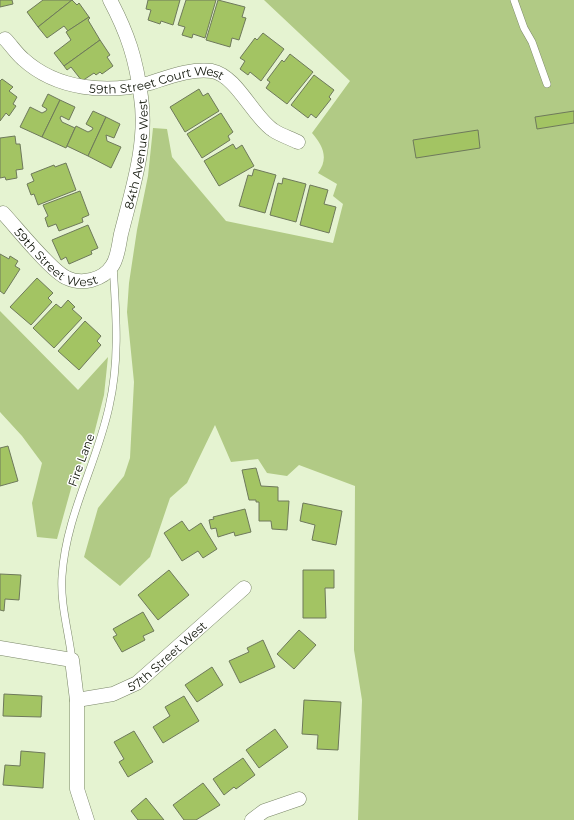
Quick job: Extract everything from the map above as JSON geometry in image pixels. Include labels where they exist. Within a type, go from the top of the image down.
[{"type":"street","name":"84th Avenue West","points":[[110,0],[124,26],[130,42],[141,98],[141,148],[135,181],[113,265]]},
{"type":"street","name":"59th Street Court West","points":[[5,38],[23,59],[39,70],[60,81],[92,89],[115,89],[139,86],[194,71],[214,72],[225,77],[272,130],[298,142]]},
{"type":"street","name":"59th Street West","points":[[3,213],[34,248],[65,277],[80,281],[98,279],[113,265]]},
{"type":"street","name":"57th Street West","points":[[77,700],[113,694],[137,683],[244,588]]},
{"type":"street","points":[[0,648],[72,660],[77,700],[77,789],[87,820]]},
{"type":"street","points":[[252,820],[264,811],[299,799]]},
{"type":"lane","points":[[514,0],[524,28],[532,42],[547,84]]},
{"type":"lane","name":"Fire Lane","points":[[72,660],[64,611],[62,577],[68,530],[98,446],[114,384],[118,335],[113,265]]},
{"type":"green space","points":[[264,0],[574,0],[574,820],[358,820],[362,700],[354,650],[355,486],[299,465],[287,476],[267,473],[258,459],[231,462],[215,425],[187,483],[170,498],[150,557],[120,586],[84,557],[98,508],[124,476],[130,458],[134,382],[127,312],[129,283],[137,230],[148,176],[153,128],[167,129],[172,157],[226,221],[333,243],[343,204],[333,196],[337,184],[318,173],[324,157],[322,147],[312,133],[350,81]]},
{"type":"green space","points":[[0,311],[78,390],[108,357],[104,395],[94,434],[72,485],[57,539],[37,537],[32,503],[42,463],[22,436],[0,412]]},
{"type":"building","points":[[0,0],[12,0],[13,4],[0,7]]},
{"type":"building","points":[[43,0],[72,0],[38,27],[27,12]]},
{"type":"building","points":[[72,0],[77,5],[79,3],[89,17],[68,31],[64,26],[47,38],[38,27]]},
{"type":"building","points":[[148,0],[180,0],[173,25],[161,21],[160,24],[148,20],[151,10],[146,9]]},
{"type":"building","points":[[186,0],[216,0],[205,38],[193,34],[192,38],[182,35],[185,27],[178,25]]},
{"type":"building","points":[[218,0],[245,7],[242,17],[246,18],[239,40],[232,38],[230,47],[206,40]]},
{"type":"building","points":[[89,17],[90,18],[88,20],[100,40],[64,66],[54,53],[71,40],[66,32]]},
{"type":"building","points":[[263,33],[284,49],[261,81],[250,72],[248,75],[240,69],[245,61],[240,58],[255,38],[257,40]]},
{"type":"building","points":[[100,40],[110,55],[107,57],[113,66],[102,74],[100,72],[96,75],[94,73],[82,81],[71,67],[67,70],[64,66]]},
{"type":"building","points":[[290,54],[313,72],[287,104],[266,88],[270,82],[267,80],[282,60],[284,62]]},
{"type":"building","points":[[314,75],[334,90],[329,97],[331,99],[316,118],[311,114],[308,118],[291,105]]},
{"type":"building","points":[[2,79],[13,87],[9,91],[17,97],[13,104],[16,106],[9,116],[6,113],[0,121],[0,81]]},
{"type":"building","points":[[199,89],[203,96],[208,93],[219,111],[185,132],[170,107]]},
{"type":"building","points":[[48,94],[60,100],[42,137],[20,127],[30,107],[42,113],[46,111],[47,109],[42,106]]},
{"type":"building","points":[[60,100],[75,107],[69,120],[61,116],[60,118],[62,122],[75,128],[66,148],[42,137]]},
{"type":"building","points":[[93,111],[106,117],[88,156],[67,146],[76,126],[88,132],[92,130],[93,128],[86,124]]},
{"type":"building","points":[[574,111],[574,123],[537,129],[535,117]]},
{"type":"building","points":[[221,113],[233,132],[228,136],[230,140],[202,158],[187,134]]},
{"type":"building","points":[[106,117],[120,124],[114,138],[106,135],[107,141],[121,147],[111,168],[88,156]]},
{"type":"building","points":[[478,130],[480,148],[416,158],[413,140]]},
{"type":"building","points":[[15,136],[16,144],[20,144],[23,169],[16,170],[17,178],[6,180],[5,177],[0,178],[0,138]]},
{"type":"building","points":[[233,144],[236,149],[242,145],[254,166],[219,186],[204,161]]},
{"type":"building","points":[[66,163],[76,190],[38,205],[34,194],[31,195],[27,184],[34,181],[31,174],[54,165],[55,167]]},
{"type":"building","points":[[254,169],[276,175],[265,213],[239,206],[248,175],[252,176]]},
{"type":"building","points":[[283,178],[306,184],[296,222],[270,215],[278,183],[282,184]]},
{"type":"building","points":[[310,185],[328,190],[324,204],[336,207],[329,233],[300,225]]},
{"type":"building","points":[[80,191],[89,215],[82,218],[83,222],[59,231],[56,224],[48,227],[45,218],[48,216],[43,205]]},
{"type":"building","points":[[88,225],[98,248],[91,251],[92,254],[69,264],[66,257],[61,260],[52,240]]},
{"type":"building","points":[[0,254],[9,259],[10,256],[18,261],[15,266],[20,269],[4,294],[0,291]]},
{"type":"building","points":[[37,278],[53,293],[48,298],[52,302],[31,325],[10,307]]},
{"type":"building","points":[[68,300],[75,307],[72,309],[82,318],[54,348],[33,328],[56,304],[61,308]]},
{"type":"building","points":[[85,321],[101,336],[97,341],[101,345],[79,370],[58,351]]},
{"type":"building","points":[[8,446],[18,481],[0,486],[0,448]]},
{"type":"building","points":[[256,468],[261,486],[278,487],[278,501],[289,501],[287,530],[272,529],[271,521],[259,521],[259,502],[256,502],[256,500],[249,500],[242,470]]},
{"type":"building","points":[[303,503],[342,511],[336,545],[312,540],[315,525],[300,521]]},
{"type":"building","points":[[245,509],[251,532],[235,536],[234,532],[218,537],[216,528],[211,529],[209,520],[214,519],[213,517]]},
{"type":"building","points":[[182,521],[189,531],[201,523],[217,549],[203,558],[198,551],[182,561],[164,533]]},
{"type":"building","points":[[169,570],[189,595],[158,620],[138,595]]},
{"type":"building","points":[[303,570],[334,570],[334,588],[325,588],[326,618],[303,618]]},
{"type":"building","points":[[0,574],[21,575],[19,600],[5,599],[4,611],[0,610]]},
{"type":"building","points":[[143,612],[154,631],[143,636],[145,640],[122,652],[113,637],[117,635],[113,629]]},
{"type":"building","points":[[299,630],[316,645],[294,669],[277,654]]},
{"type":"building","points":[[263,640],[275,667],[240,683],[229,661],[249,652],[247,648]]},
{"type":"building","points":[[212,667],[223,685],[197,702],[185,685]]},
{"type":"building","points":[[4,694],[42,696],[41,717],[3,716]]},
{"type":"building","points":[[184,696],[199,721],[163,743],[153,727],[170,716],[165,707]]},
{"type":"building","points":[[304,700],[341,702],[338,750],[317,749],[318,735],[302,734]]},
{"type":"building","points":[[275,729],[288,747],[259,768],[246,750]]},
{"type":"building","points":[[134,731],[153,762],[128,777],[119,762],[124,759],[114,742]]},
{"type":"building","points":[[21,751],[45,753],[43,788],[3,785],[5,765],[20,766]]},
{"type":"building","points":[[243,758],[255,775],[236,789],[234,787],[224,795],[213,779]]},
{"type":"building","points":[[203,783],[220,805],[196,820],[184,820],[173,805]]},
{"type":"building","points":[[146,798],[164,820],[138,820],[131,811]]}]
